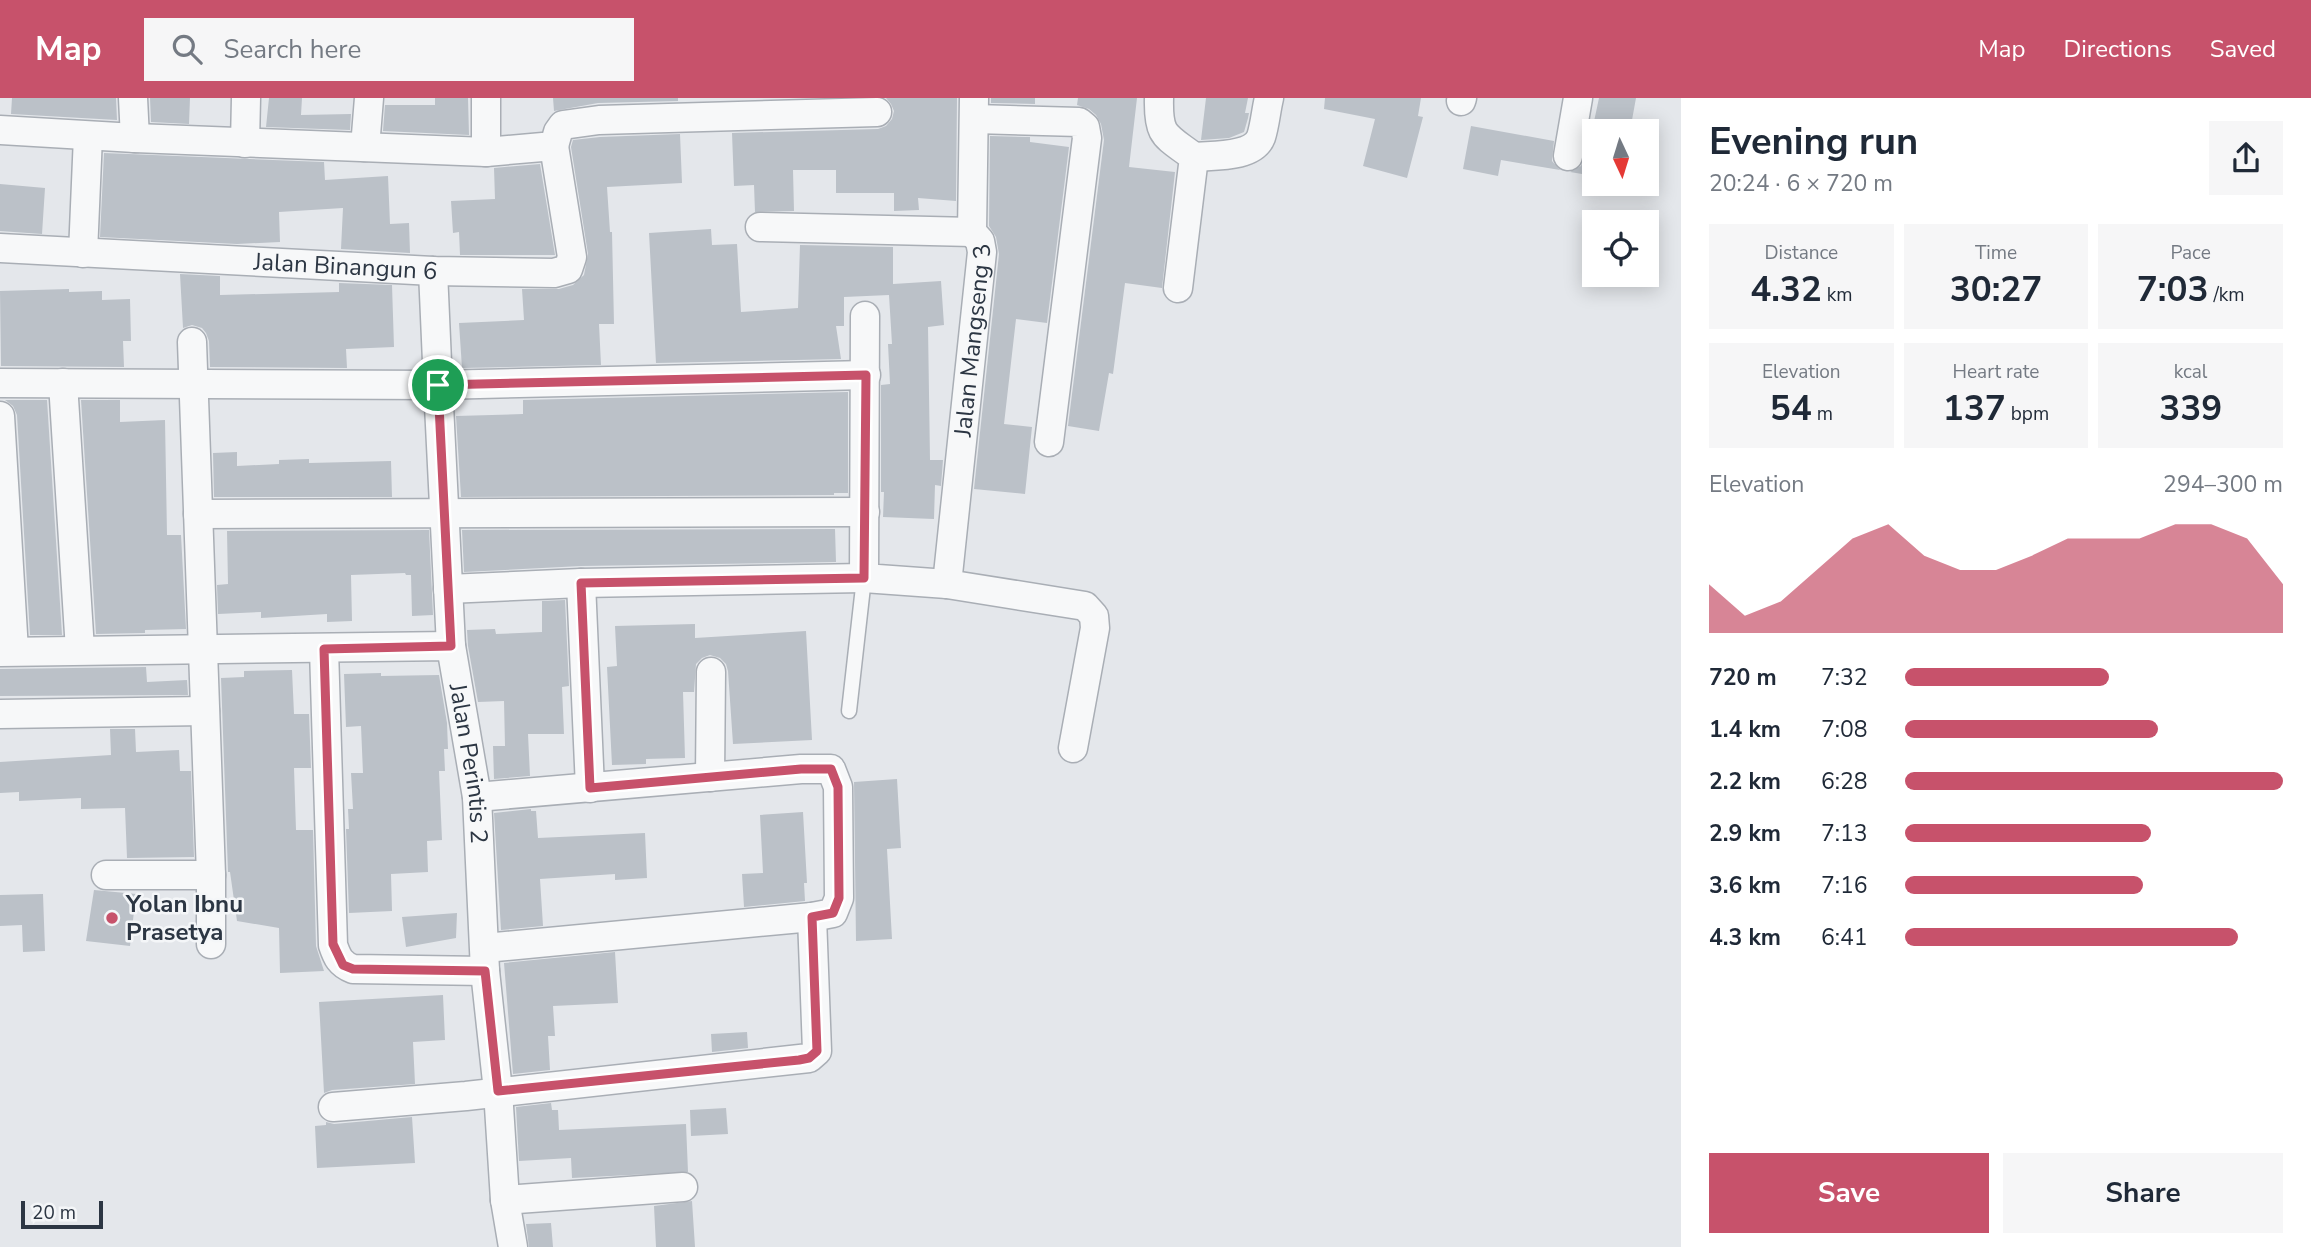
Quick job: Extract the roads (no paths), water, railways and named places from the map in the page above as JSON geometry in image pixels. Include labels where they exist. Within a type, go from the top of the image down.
[{"type":"street","points":[[133,98],[135,138]]},
{"type":"street","points":[[245,143],[246,98]]},
{"type":"street","points":[[365,147],[369,98]]},
{"type":"street","points":[[486,98],[486,152]]},
{"type":"street","points":[[1159,98],[1159,125],[1164,135],[1194,157],[1242,152],[1255,146],[1261,138],[1269,98]]},
{"type":"street","points":[[1568,156],[1578,98]]},
{"type":"street","points":[[0,130],[486,152],[554,146],[563,125],[599,109],[877,112]]},
{"type":"street","points":[[975,109],[1079,122],[1085,127],[1087,138],[1049,442]]},
{"type":"street","name":"Jalan Mangseng 3","points":[[947,584],[982,252],[972,232],[975,109]]},
{"type":"street","points":[[83,253],[88,136]]},
{"type":"street","name":"Jalan Binangun 6","points":[[0,248],[433,271],[554,273],[568,269],[572,257],[554,146]]},
{"type":"street","points":[[1178,288],[1194,157]]},
{"type":"street","points":[[760,227],[972,232]]},
{"type":"street","name":"Jalan Perintis 2","points":[[433,271],[451,646],[477,797],[485,960],[505,1200],[513,1247]]},
{"type":"street","points":[[864,578],[865,316]]},
{"type":"street","points":[[192,342],[211,875],[211,944]]},
{"type":"street","points":[[0,383],[438,385],[866,375]]},
{"type":"street","points":[[63,383],[80,650]]},
{"type":"street","points":[[0,416],[7,651],[451,646]]},
{"type":"street","points":[[198,514],[864,512]]},
{"type":"street","points":[[448,589],[581,583],[864,578],[947,584],[1085,606],[1094,616],[1095,628],[1073,748]]},
{"type":"street","points":[[581,583],[590,788]]},
{"type":"street","points":[[324,649],[333,944],[343,965],[353,969],[485,960],[812,917],[833,913],[839,898],[838,787],[831,769],[801,769],[477,797]]},
{"type":"street","points":[[710,777],[711,672]]},
{"type":"street","points":[[0,714],[205,711]]},
{"type":"street","points":[[106,875],[211,875]]},
{"type":"street","points":[[333,1107],[466,1096],[809,1058],[817,1051],[812,917]]},
{"type":"street","points":[[505,1200],[682,1187]]},
{"type":"lane","points":[[849,711],[864,578]]},
{"type":"place","name":"Yolan Ibnu Prasetya","points":[[112,918]]}]
